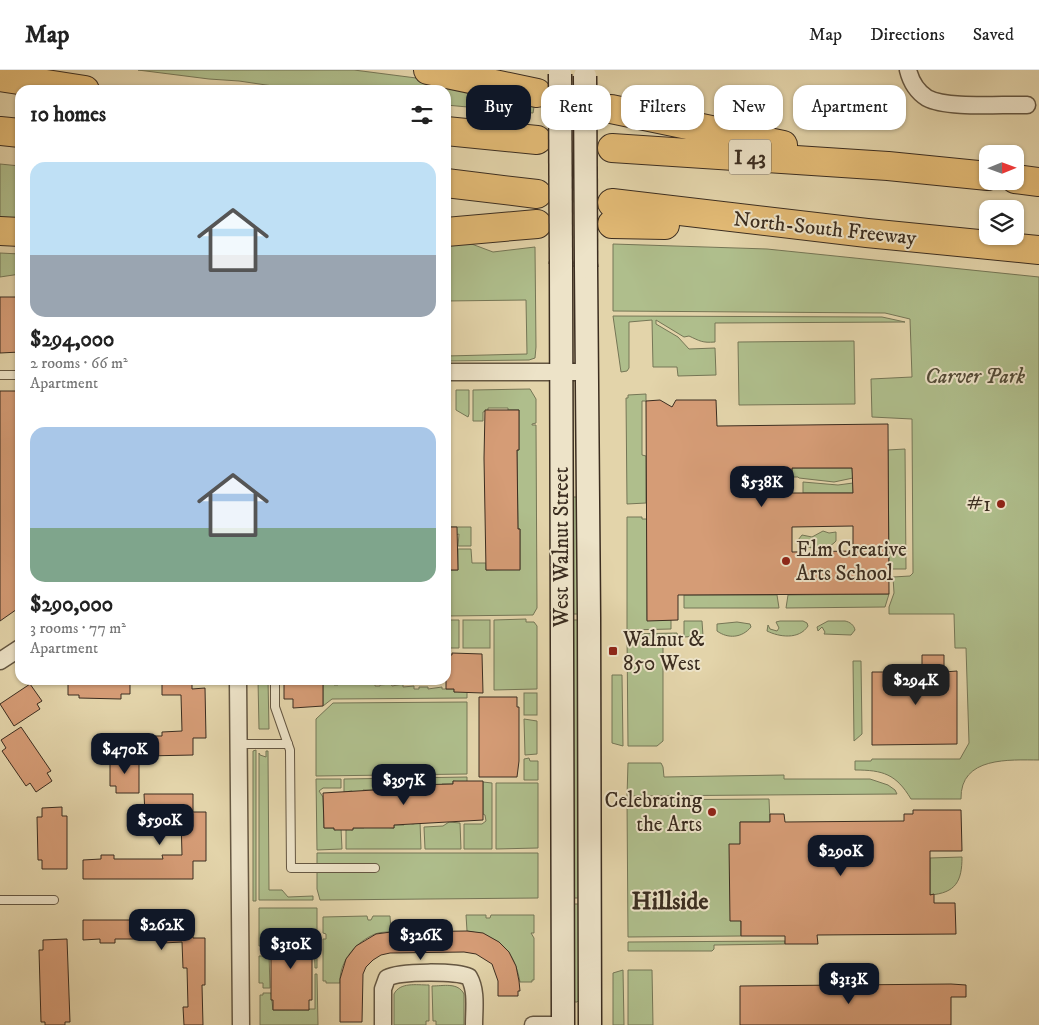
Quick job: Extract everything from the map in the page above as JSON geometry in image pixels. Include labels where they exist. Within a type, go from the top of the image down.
[{"type":"highway","points":[[428,70],[537,92]]},
{"type":"highway","points":[[0,77],[52,85]]},
{"type":"highway","points":[[612,109],[888,166]]},
{"type":"highway","points":[[0,131],[15,132]]},
{"type":"highway","points":[[451,131],[537,140]]},
{"type":"highway","name":"I 43","points":[[612,148],[888,166],[979,175]]},
{"type":"highway","points":[[1024,180],[1039,182]]},
{"type":"highway","points":[[451,184],[537,194]]},
{"type":"highway","name":"North-South Freeway","points":[[612,213],[722,226],[867,233],[1039,250]]},
{"type":"highway","points":[[451,232],[537,224]]},
{"type":"highway","points":[[0,231],[15,232]]},
{"type":"main road","name":"West Walnut Street","points":[[560,72],[562,372],[574,481],[590,1025]]},
{"type":"main road","name":"West Walnut Street","points":[[564,1025],[574,481],[586,372],[585,73]]},
{"type":"street","points":[[908,70],[912,84],[927,97],[937,101],[955,104],[1027,104]]},
{"type":"street","points":[[451,372],[586,372]]},
{"type":"street","points":[[0,661],[15,651]]},
{"type":"street","points":[[238,685],[241,1025]]},
{"type":"street","points":[[383,1025],[383,989],[387,978],[400,974],[458,973],[469,977],[472,983],[474,990],[474,1025]]},
{"type":"street","points":[[533,1025],[558,1025]]},
{"type":"lane","points":[[0,375],[15,375]]},
{"type":"lane","points":[[275,685],[275,707],[290,750],[291,868],[375,868]]},
{"type":"lane","points":[[238,744],[288,744]]},
{"type":"lane","points":[[0,900],[54,900]]},
{"type":"green space","points":[[138,70],[354,70],[466,85],[466,107],[451,105],[451,85],[266,85]]},
{"type":"green space","points":[[531,100],[535,101],[533,113],[531,113]]},
{"type":"green space","points":[[0,164],[15,166],[15,219],[0,218]]},
{"type":"green space","points":[[469,243],[493,252],[535,247],[535,358],[529,360],[451,361],[451,356],[527,354],[526,300],[451,301],[451,245]]},
{"type":"green space","name":"Carver Park","points":[[613,244],[767,249],[1039,277],[1039,760],[1001,761],[989,763],[978,768],[969,775],[963,785],[961,799],[911,799],[900,784],[888,775],[873,771],[855,770],[855,761],[871,761],[872,759],[960,759],[969,743],[966,648],[955,648],[954,614],[889,614],[889,607],[894,593],[893,577],[910,576],[913,573],[912,419],[872,417],[871,379],[912,377],[910,319],[885,313],[613,311]]},
{"type":"green space","points":[[0,253],[15,254],[15,275],[0,277]]},
{"type":"green space","points":[[613,316],[882,317],[905,322],[715,323],[715,342],[711,342],[701,341],[689,336],[684,337],[656,320],[656,324],[678,337],[689,349],[715,348],[716,375],[678,376],[677,367],[653,367],[652,320],[629,322],[629,368],[627,371],[621,372]]},
{"type":"green space","points":[[854,341],[855,404],[739,405],[738,342]]},
{"type":"green space","points":[[530,389],[536,399],[536,423],[532,425],[536,425],[537,608],[533,615],[451,616],[451,570],[458,570],[458,549],[471,549],[472,563],[486,563],[486,570],[520,569],[517,450],[519,450],[519,410],[488,408],[488,410],[483,412],[483,421],[473,421],[473,390]]},
{"type":"green space","points":[[456,390],[469,390],[468,417],[456,410]]},
{"type":"green space","points":[[646,394],[646,401],[642,401],[642,455],[646,456],[646,503],[627,504],[626,398],[628,398],[628,395]]},
{"type":"green space","points":[[905,449],[906,569],[889,569],[888,450]]},
{"type":"green space","points":[[792,468],[852,468],[853,478],[834,482],[792,477]]},
{"type":"green space","points":[[803,482],[838,485],[853,483],[853,493],[803,493]]},
{"type":"green space","points":[[567,497],[577,497],[585,614],[567,614]]},
{"type":"green space","points":[[627,517],[647,519],[647,620],[671,620],[671,629],[627,630]]},
{"type":"green space","points":[[451,527],[471,527],[471,546],[458,546],[459,534],[456,535],[451,531]]},
{"type":"green space","points":[[823,531],[829,533],[836,532],[836,541],[832,545],[817,549],[802,544],[798,540],[802,535],[812,537]]},
{"type":"green space","points":[[889,594],[885,607],[786,608],[788,595]]},
{"type":"green space","points":[[684,595],[777,595],[779,608],[684,608]]},
{"type":"green space","points":[[526,619],[526,622],[534,622],[537,626],[537,689],[494,690],[494,620]]},
{"type":"green space","points":[[451,620],[459,620],[459,648],[451,648]]},
{"type":"green space","points":[[463,620],[490,620],[490,648],[463,648]]},
{"type":"green space","points":[[567,620],[584,620],[586,898],[568,898]]},
{"type":"green space","points":[[684,621],[702,621],[703,636],[684,637]]},
{"type":"green space","points":[[803,621],[808,626],[799,634],[789,636],[777,635],[767,631],[768,625],[770,629],[777,631],[779,628],[776,622]]},
{"type":"green space","points":[[828,621],[845,621],[852,624],[855,630],[851,635],[824,634],[825,632],[822,627],[818,631],[817,627]]},
{"type":"green space","points":[[737,622],[750,624],[751,627],[747,631],[735,636],[721,634],[717,631],[717,624]]},
{"type":"green space","points":[[677,633],[678,637],[663,637],[663,741],[657,746],[628,746],[627,634]]},
{"type":"green space","points":[[853,661],[861,661],[862,734],[854,741]]},
{"type":"green space","points":[[612,675],[622,675],[623,746],[612,743]]},
{"type":"green space","points":[[258,685],[268,685],[269,729],[259,729]]},
{"type":"green space","points":[[323,685],[403,685],[403,687],[414,686],[414,689],[419,689],[419,687],[428,687],[428,689],[442,687],[442,689],[454,689],[454,692],[467,690],[467,698],[332,699],[323,706]]},
{"type":"green space","points":[[524,693],[537,693],[537,715],[524,715]]},
{"type":"green space","points":[[467,702],[467,774],[316,776],[316,719],[333,703]]},
{"type":"green space","points":[[524,719],[537,721],[537,754],[525,755]]},
{"type":"green space","points":[[256,750],[256,901],[253,901],[253,751]]},
{"type":"green space","points":[[266,751],[268,751],[269,890],[282,890],[288,897],[313,896],[313,900],[259,900],[259,753],[266,757]]},
{"type":"green space","points":[[529,758],[530,761],[538,761],[538,780],[524,780],[524,759]]},
{"type":"green space","points":[[628,763],[661,763],[664,777],[784,775],[784,779],[870,779],[888,785],[897,794],[627,796]]},
{"type":"green space","points":[[467,777],[467,783],[453,781],[453,784],[442,784],[442,786],[411,785],[411,787],[402,787],[402,789],[378,790],[374,788],[374,790],[363,790],[363,792],[344,792],[344,779]]},
{"type":"green space","points":[[316,779],[341,779],[341,788],[323,788],[319,791],[323,797],[324,828],[334,828],[335,830],[341,828],[342,849],[317,850]]},
{"type":"green space","points":[[483,782],[492,783],[492,849],[464,849],[464,824],[482,824],[486,821],[483,814]]},
{"type":"green space","points":[[496,783],[538,783],[538,848],[496,849]]},
{"type":"green space","points":[[769,799],[770,822],[740,822],[741,936],[628,937],[627,800]]},
{"type":"green space","points":[[404,822],[413,824],[420,822],[421,849],[346,849],[346,828],[352,830],[353,828],[364,828],[364,825],[394,828],[394,825],[404,825]]},
{"type":"green space","points":[[449,822],[460,823],[461,849],[425,849],[424,827],[443,826]]},
{"type":"green space","points":[[317,853],[538,853],[538,898],[320,900],[317,889]]},
{"type":"green space","points":[[962,857],[961,873],[956,884],[946,892],[930,895],[930,858]]},
{"type":"green space","points":[[568,904],[586,904],[579,1000],[577,1002],[568,1002]]},
{"type":"green space","points":[[259,908],[317,908],[317,968],[315,968],[314,930],[273,930],[269,935],[272,948],[263,949],[263,946],[259,946]]},
{"type":"green space","points":[[466,915],[486,915],[486,918],[490,918],[491,915],[534,915],[534,933],[531,933],[534,938],[534,980],[532,982],[520,982],[514,961],[509,953],[496,941],[478,933],[467,931]]},
{"type":"green space","points":[[367,916],[368,920],[371,920],[373,916],[390,916],[391,932],[377,933],[361,942],[350,953],[342,967],[340,983],[326,983],[326,981],[323,981],[323,939],[326,939],[326,934],[323,933],[323,917]]},
{"type":"green space","points":[[785,941],[785,944],[714,945],[712,951],[628,951],[628,942]]},
{"type":"green space","points":[[263,954],[269,954],[270,988],[263,988],[263,983],[259,983],[259,956],[263,956]]},
{"type":"green space","points":[[623,970],[624,1025],[613,1025],[613,973]]},
{"type":"green space","points":[[628,970],[652,970],[653,1025],[628,1025]]},
{"type":"green space","points":[[315,974],[317,974],[318,1025],[260,1025],[260,995],[263,995],[263,993],[271,993],[273,1010],[315,1009]]},
{"type":"green space","points":[[409,985],[429,985],[429,1021],[426,1021],[426,1025],[394,1025],[394,994],[397,990]]},
{"type":"green space","points":[[432,986],[454,986],[461,990],[464,994],[464,1025],[436,1025],[436,1021],[433,1021]]},
{"type":"building","points":[[0,297],[15,297],[15,352],[0,353]]},
{"type":"building","points":[[0,391],[15,391],[15,610],[0,621]]},
{"type":"building","points":[[660,400],[672,407],[676,400],[716,400],[717,426],[888,424],[889,594],[678,595],[678,620],[647,621],[646,401]],"holes":[[[792,468],[852,468],[853,493],[792,493]],[[853,526],[853,551],[792,552],[792,527]]]},
{"type":"building","points":[[485,410],[519,410],[519,450],[517,450],[520,570],[486,570]]},
{"type":"building","points":[[451,527],[457,527],[458,570],[451,570]]},
{"type":"building","points":[[452,653],[482,654],[483,693],[454,692],[454,689],[446,689],[446,685],[451,685]]},
{"type":"building","points":[[922,655],[944,655],[944,672],[957,671],[957,744],[872,745],[872,672],[922,672]]},
{"type":"building","points":[[28,685],[31,685],[42,701],[37,704],[40,709],[14,726],[0,704]]},
{"type":"building","points":[[68,685],[130,685],[130,694],[121,694],[121,699],[79,698],[79,695],[68,695]]},
{"type":"building","points":[[162,685],[192,685],[192,689],[205,688],[206,738],[193,738],[193,755],[145,756],[144,736],[162,736],[162,732],[182,731],[181,695],[162,695]]},
{"type":"building","points":[[284,685],[323,685],[323,706],[293,708],[293,699],[284,699]]},
{"type":"building","points":[[479,697],[517,697],[517,707],[519,707],[519,761],[517,777],[479,777]]},
{"type":"building","points":[[21,727],[51,771],[47,773],[52,781],[36,792],[30,783],[26,786],[2,751],[6,748],[1,740]]},
{"type":"building","points":[[139,756],[139,793],[116,793],[116,786],[110,786],[110,763],[115,763],[115,757]]},
{"type":"building","points":[[453,781],[483,781],[483,820],[394,825],[394,828],[334,830],[334,828],[324,828],[323,793],[374,790],[374,788],[402,788],[411,787],[411,785],[453,784]]},
{"type":"building","points":[[144,794],[193,794],[193,812],[206,812],[206,861],[193,861],[193,879],[83,879],[83,860],[101,859],[101,855],[114,855],[114,859],[163,859],[162,855],[182,855],[181,817],[161,817],[161,814],[145,814]]},
{"type":"building","points":[[62,807],[62,816],[67,816],[67,869],[42,869],[42,860],[38,860],[37,817],[42,817],[42,808]]},
{"type":"building","points":[[913,810],[961,810],[962,851],[930,851],[930,895],[934,894],[934,903],[955,903],[956,934],[817,935],[818,944],[785,944],[785,936],[741,936],[741,921],[730,921],[729,844],[740,844],[740,822],[770,822],[770,814],[784,814],[785,822],[904,821],[904,814],[913,814]]},
{"type":"building","points":[[83,920],[193,920],[193,938],[205,938],[205,985],[202,985],[203,1025],[184,1025],[183,1007],[188,1007],[187,968],[183,968],[182,942],[163,943],[163,939],[115,939],[115,943],[100,943],[100,939],[83,940]]},
{"type":"building","points":[[273,930],[309,930],[312,960],[312,1000],[309,1000],[309,1010],[273,1010],[273,1000],[271,1000],[271,954]]},
{"type":"building","points":[[467,931],[483,933],[499,942],[509,952],[516,966],[520,991],[518,991],[518,996],[498,996],[498,981],[492,964],[476,954],[464,952],[390,953],[381,955],[373,960],[366,967],[363,974],[362,1022],[340,1022],[340,979],[346,959],[356,946],[376,934],[391,932]]},
{"type":"building","points":[[67,939],[70,1022],[65,1022],[65,1025],[45,1025],[45,1022],[41,1022],[39,950],[43,950],[43,940]]},
{"type":"building","points":[[966,985],[966,997],[951,997],[951,1025],[740,1025],[740,986]]},
{"type":"place","name":"#1","points":[[1001,504]]},
{"type":"place","name":"Elm Creative Arts School","points":[[786,561]]},
{"type":"place","name":"Walnut & 850 West","points":[[613,651]]},
{"type":"place","name":"Celebrating the Arts","points":[[712,812]]},
{"type":"district","name":"Hillside","points":[[670,901]]}]
